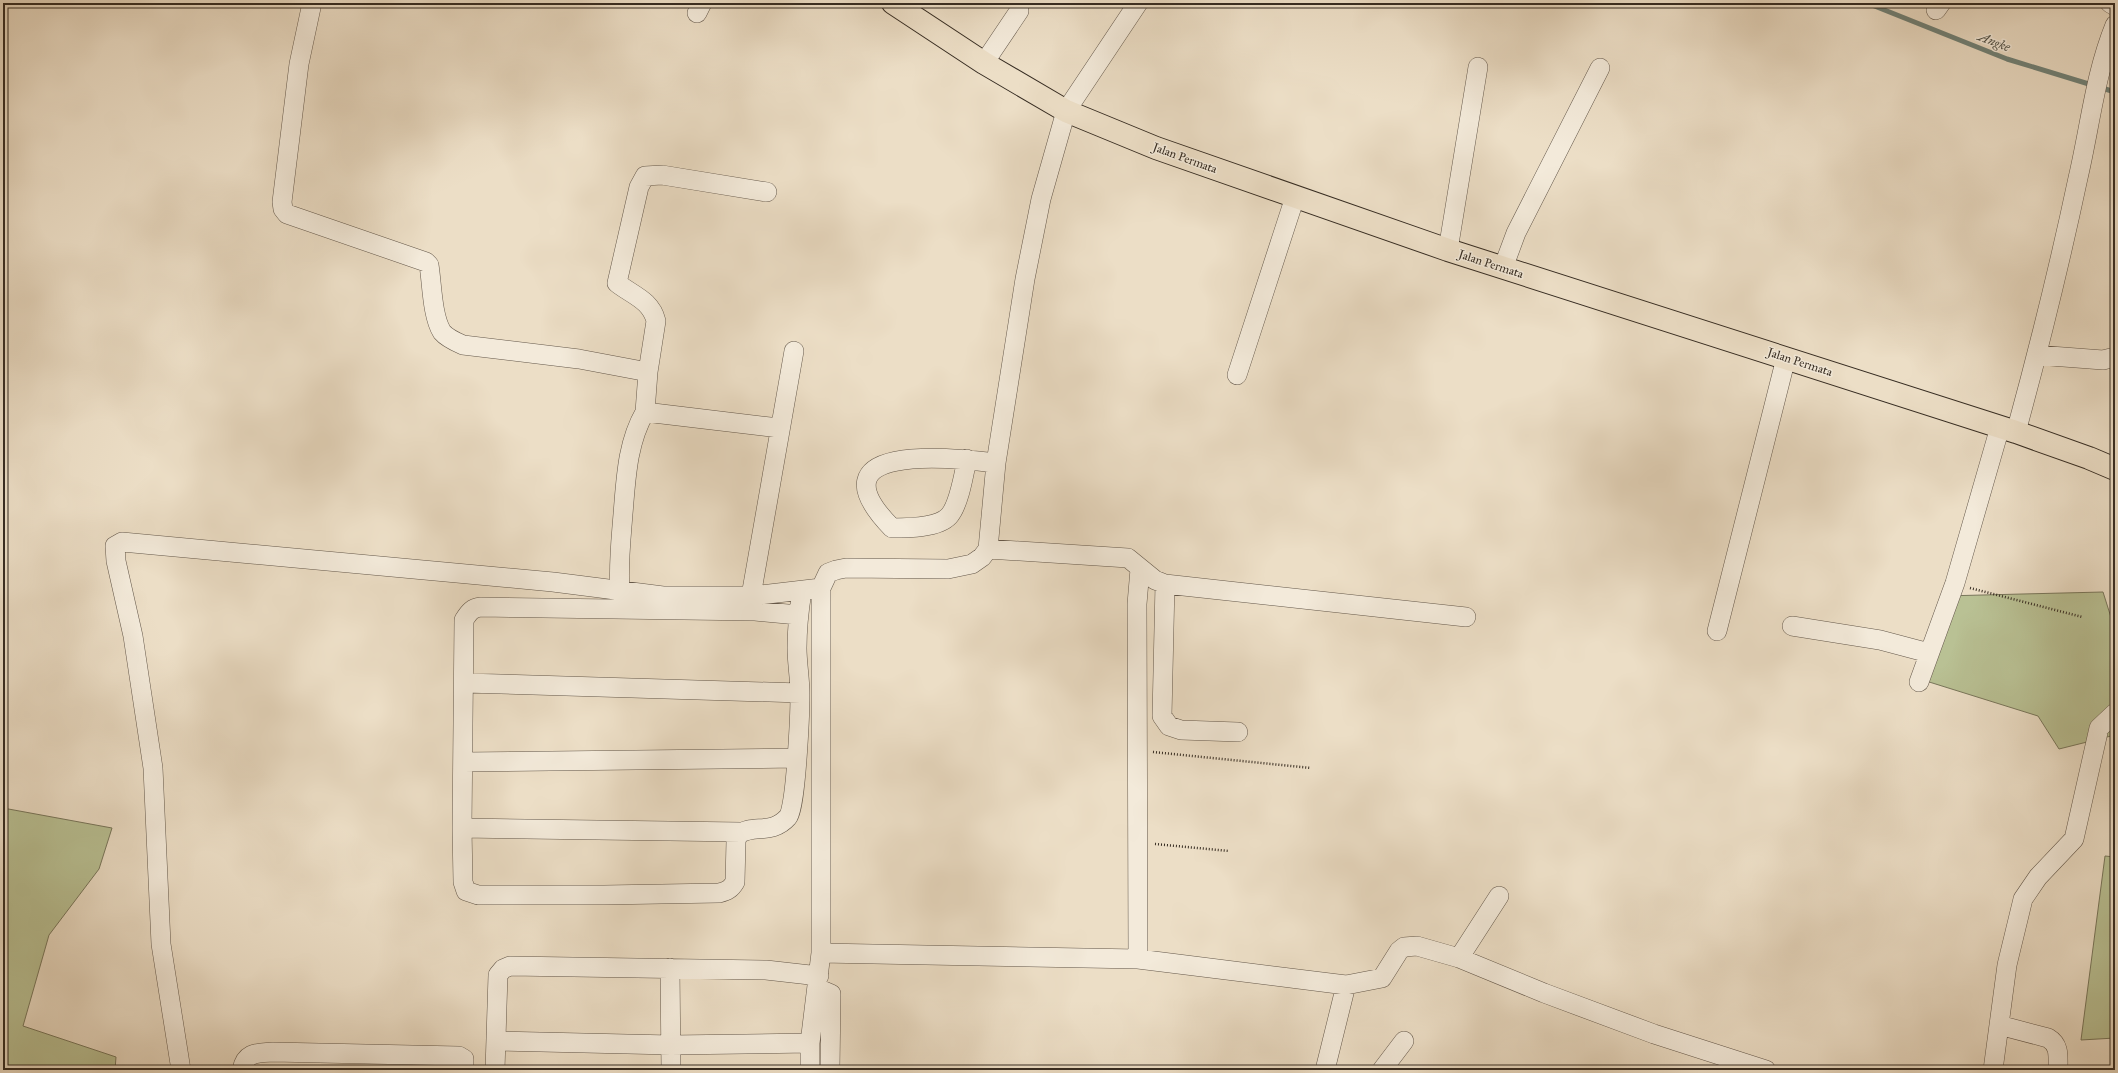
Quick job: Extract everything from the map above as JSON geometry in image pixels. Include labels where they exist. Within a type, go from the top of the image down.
[{"type":"main road","name":"Jalan Permata","points":[[893,3],[984,63],[1066,111],[1156,148],[1448,250],[2008,429],[2115,469]]},
{"type":"street","points":[[312,3],[299,64],[282,202],[283,209],[287,214],[426,262],[429,265],[437,317],[442,332],[451,339],[463,345],[579,359],[648,372]]},
{"type":"street","points":[[810,1070],[810,1043],[821,953],[821,588],[828,573],[836,570],[846,568],[948,569],[972,564],[982,557],[988,549],[996,463],[1026,279],[1041,199],[1066,111],[1138,3]]},
{"type":"street","points":[[2110,3],[2115,6]]},
{"type":"street","points":[[984,63],[1019,11]]},
{"type":"street","points":[[1919,682],[2008,429],[2037,355],[2079,177],[2096,87],[2115,25]]},
{"type":"street","points":[[1448,250],[1478,67]]},
{"type":"street","points":[[1503,268],[1516,233],[1600,68]]},
{"type":"street","points":[[620,591],[619,568],[628,457],[637,426],[645,412],[648,372],[656,321],[654,313],[647,303],[617,282],[639,187],[645,176],[662,175],[767,192]]},
{"type":"street","points":[[1237,375],[1295,197]]},
{"type":"street","points":[[751,596],[779,428],[794,351]]},
{"type":"street","points":[[2037,355],[2103,360],[2115,357]]},
{"type":"street","points":[[1717,632],[1786,358]]},
{"type":"street","points":[[645,412],[779,428]]},
{"type":"street","points":[[967,459],[960,494],[950,516],[939,522],[909,528],[892,528],[884,520],[866,491],[868,476],[872,471],[888,462],[911,458],[967,459],[996,463]]},
{"type":"street","points":[[181,1070],[161,944],[153,768],[133,636],[114,546],[122,542],[248,553],[553,582],[663,596],[751,596],[821,588]]},
{"type":"street","points":[[988,549],[1128,558],[1155,580],[1165,584],[1466,617]]},
{"type":"street","points":[[1138,959],[1137,842],[1139,750],[1137,604],[1140,569]]},
{"type":"street","points":[[1165,584],[1162,716],[1169,726],[1181,730],[1238,732]]},
{"type":"street","points":[[462,828],[741,832],[771,829],[782,824],[790,815],[795,794],[800,693],[797,650],[798,615],[802,591]]},
{"type":"street","points":[[741,832],[736,841],[735,882],[727,891],[604,895],[478,895],[466,891],[463,882],[462,828],[464,762],[464,620],[468,612],[474,608],[755,611],[798,615]]},
{"type":"street","points":[[1792,626],[1880,640],[1929,653]]},
{"type":"street","points":[[464,683],[800,693]]},
{"type":"street","points":[[1993,1070],[2007,965],[2023,899],[2034,882],[2074,839],[2099,728],[2115,714]]},
{"type":"street","points":[[464,762],[796,758]]},
{"type":"street","points":[[1459,958],[1499,896]]},
{"type":"street","points":[[821,953],[1138,959],[1346,985],[1382,978],[1399,951],[1404,947],[1417,946],[1459,958],[1544,993],[1654,1034],[1766,1070]]},
{"type":"street","points":[[495,1070],[498,975],[503,969],[510,966],[766,970],[818,982],[831,994],[830,1070]]},
{"type":"street","points":[[670,968],[671,1070]]},
{"type":"street","points":[[1325,1070],[1346,985]]},
{"type":"street","points":[[1999,1025],[2048,1038],[2054,1042],[2058,1049],[2058,1070]]},
{"type":"street","points":[[496,1041],[671,1045],[810,1043]]},
{"type":"street","points":[[1382,1070],[1404,1041]]},
{"type":"street","points":[[242,1070],[243,1063],[248,1056],[253,1053],[273,1052],[459,1056],[464,1059],[464,1070]]},
{"type":"path","points":[[1955,583],[2082,617]]},
{"type":"path","points":[[1139,750],[1311,768]]},
{"type":"path","points":[[1137,842],[1229,851]]},
{"type":"green space","points":[[2103,592],[2115,630],[2115,735],[2059,749],[2038,716],[1926,681],[1943,596]]},
{"type":"green space","points":[[3,808],[112,828],[99,869],[49,935],[23,1026],[116,1057],[115,1070],[3,1070]]},
{"type":"green space","points":[[2105,856],[2115,857],[2115,1038],[2081,1040]]},
{"type":"waterway","name":"Angke","points":[[1867,3],[2007,59],[2115,92]]}]
